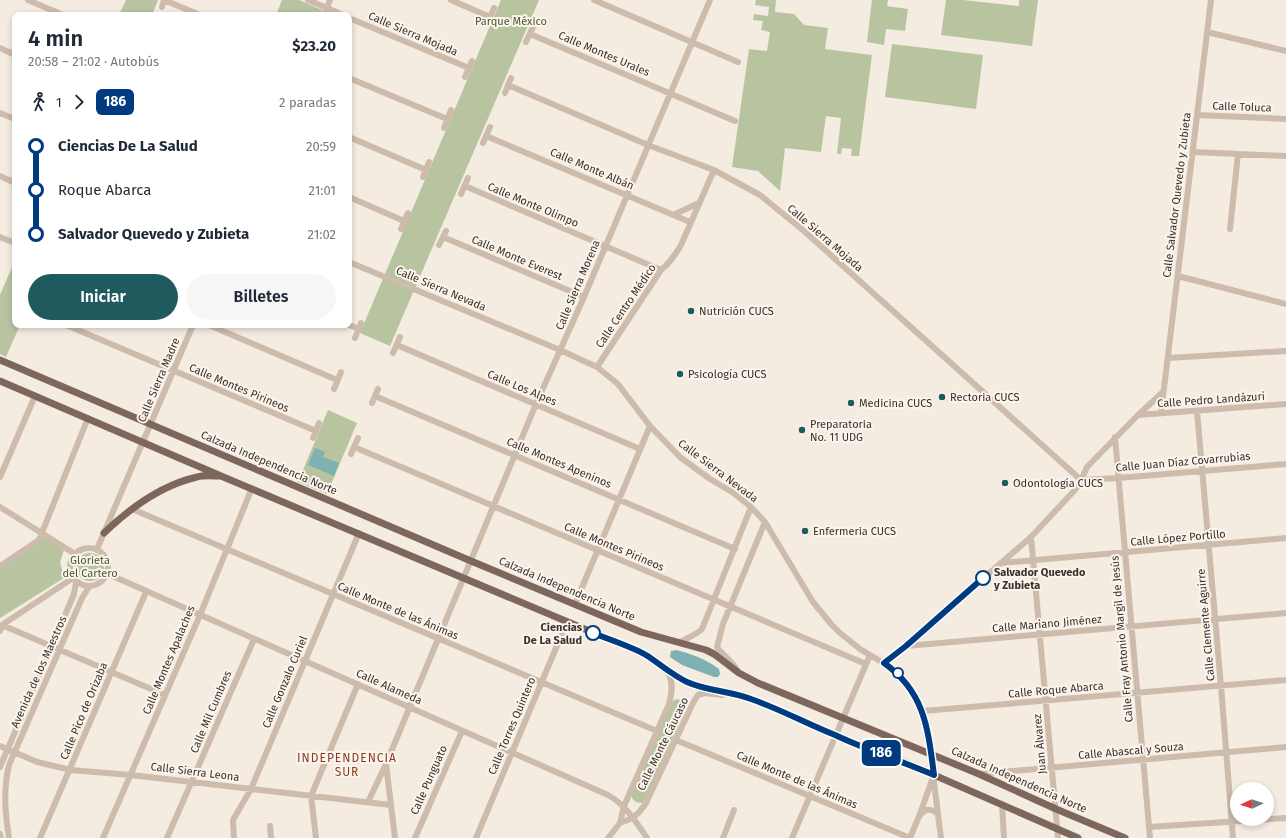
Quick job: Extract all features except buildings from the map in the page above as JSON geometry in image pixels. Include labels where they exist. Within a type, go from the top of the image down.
[{"type":"main road","name":"Calzada Independencia Norte","points":[[0,360],[641,632],[706,650],[714,654],[739,673],[758,683],[979,774],[1125,838]]},
{"type":"main road","points":[[0,381],[221,476],[644,654],[664,667],[673,675],[688,682],[704,688],[732,693],[752,699],[836,736],[902,761],[1078,838]]},
{"type":"main road","points":[[104,533],[132,509],[165,489],[182,481],[199,476],[221,476]]},
{"type":"street","points":[[28,0],[56,12]]},
{"type":"street","points":[[162,7],[164,0],[193,12]]},
{"type":"street","points":[[308,0],[336,12]]},
{"type":"street","points":[[325,12],[330,0]]},
{"type":"street","points":[[451,0],[490,17]]},
{"type":"street","points":[[594,0],[738,62]]},
{"type":"street","name":"Calle Sierra Morena","points":[[368,802],[386,764],[536,404],[584,297],[710,0]]},
{"type":"street","name":"Calle Salvador Quevedo y Zubieta","points":[[1161,413],[1211,0]]},
{"type":"street","points":[[487,24],[494,8]]},
{"type":"street","name":"Calle Sierra Mojada","points":[[352,19],[469,68]]},
{"type":"street","points":[[526,42],[533,27]]},
{"type":"street","points":[[1207,32],[1286,51]]},
{"type":"street","name":"Calle Montes Urales","points":[[530,34],[735,121]]},
{"type":"street","points":[[0,48],[12,54]]},
{"type":"street","points":[[465,77],[472,61]]},
{"type":"street","points":[[505,93],[511,78]]},
{"type":"street","points":[[352,79],[447,119]]},
{"type":"street","name":"Calle Sierra Mojada","points":[[508,85],[648,145],[714,170],[760,195],[804,231],[1081,480]]},
{"type":"street","points":[[444,128],[451,110]]},
{"type":"street","points":[[0,113],[12,118]]},
{"type":"street","name":"Calle Toluca","points":[[1197,115],[1286,119]]},
{"type":"street","points":[[483,143],[490,127]]},
{"type":"street","name":"Calle Monte Albán","points":[[486,136],[690,222]]},
{"type":"street","points":[[352,138],[426,170]]},
{"type":"street","points":[[1193,152],[1286,156]]},
{"type":"street","points":[[1230,230],[1238,154]]},
{"type":"street","points":[[422,178],[429,162]]},
{"type":"street","name":"Calle Centro Médico","points":[[597,367],[661,270],[669,264],[674,257],[714,170]]},
{"type":"street","points":[[0,176],[12,182]]},
{"type":"street","points":[[461,194],[468,178]]},
{"type":"street","name":"Calle Monte Olimpo","points":[[465,186],[661,270]]},
{"type":"street","points":[[352,198],[404,220]]},
{"type":"street","points":[[673,215],[699,204]]},
{"type":"street","points":[[401,229],[408,213]]},
{"type":"street","name":"Calle Monte Everest","points":[[440,245],[444,234],[584,297]]},
{"type":"street","points":[[0,237],[12,245]]},
{"type":"street","name":"Calle Sierra Nevada","points":[[352,263],[560,350],[597,367],[618,384],[650,426],[680,457],[710,479],[732,492],[751,507],[765,522],[803,586],[821,612],[840,633],[860,649],[884,663],[899,675],[910,687],[923,712],[931,754],[941,838]]},
{"type":"street","points":[[1178,276],[1286,304]]},
{"type":"street","points":[[352,325],[360,326],[355,338]]},
{"type":"street","name":"Calle Montes Pirineos","points":[[73,328],[316,431]]},
{"type":"street","name":"Calle Sierra Madre","points":[[143,442],[192,328]]},
{"type":"street","points":[[215,328],[337,380]]},
{"type":"street","points":[[393,354],[400,337]]},
{"type":"street","name":"Calle Los Alpes","points":[[397,345],[640,449]]},
{"type":"street","points":[[1168,358],[1286,351]]},
{"type":"street","points":[[334,389],[341,372]]},
{"type":"street","points":[[372,403],[378,389]]},
{"type":"street","points":[[884,663],[906,646],[1031,537],[1074,492],[1086,467],[1115,437],[1164,392]]},
{"type":"street","points":[[0,477],[34,396]]},
{"type":"street","name":"Calle Montes Apeninos","points":[[375,396],[735,548]]},
{"type":"street","name":"Calle Pedro Landázuri","points":[[1138,415],[1286,404]]},
{"type":"street","name":"Calle Clemente Aguirre","points":[[1197,411],[1230,799]]},
{"type":"street","points":[[0,566],[39,540],[88,418]]},
{"type":"street","points":[[313,438],[319,423]]},
{"type":"street","points":[[575,604],[650,426]]},
{"type":"street","name":"Calle Fray Antonio Margil de Jesús","points":[[1115,437],[1150,838]]},
{"type":"street","points":[[351,454],[358,438]]},
{"type":"street","points":[[97,549],[143,442]]},
{"type":"street","name":"Calle Montes Pirineos","points":[[354,447],[866,664]]},
{"type":"street","name":"Calle Juan Díaz Covarrubias","points":[[1081,480],[1286,464]]},
{"type":"street","name":"Calle Montes Apalaches","points":[[103,838],[200,615],[252,488]]},
{"type":"street","points":[[0,507],[75,554]]},
{"type":"street","points":[[681,642],[687,637],[697,634],[702,629],[751,507]]},
{"type":"street","name":"Calle Monte de las Ánimas","points":[[132,509],[656,731]]},
{"type":"street","points":[[739,673],[735,666],[717,647],[723,624],[765,522]]},
{"type":"street","name":"Calle Gonzalo Curiel","points":[[234,838],[234,818],[250,788],[359,533]]},
{"type":"street","name":"Juan Álvarez","points":[[1031,537],[1047,701],[1058,838]]},
{"type":"street","name":"Calle López Portillo","points":[[1001,563],[1286,538]]},
{"type":"street","points":[[85,548],[97,549],[102,552],[108,562],[108,574],[101,583],[89,587],[85,586],[75,580],[70,568],[70,563],[75,554],[85,548]]},
{"type":"street","name":"Calle Alameda","points":[[108,574],[608,795],[624,806],[647,838]]},
{"type":"street","points":[[1,628],[75,580]]},
{"type":"street","name":"Avenida de los Maestros","points":[[0,767],[74,594],[75,580]]},
{"type":"street","name":"Avenida de los Maestros","points":[[9,838],[4,802],[5,782],[9,765],[82,598],[89,587]]},
{"type":"street","name":"Calle Pico de Orizaba","points":[[40,838],[71,770],[146,592]]},
{"type":"street","name":"Calle Mariano Jiménez","points":[[906,646],[1286,613]]},
{"type":"street","name":"Calle Torres Quintero","points":[[476,838],[567,622]]},
{"type":"street","points":[[1,628],[52,646],[165,695]]},
{"type":"street","name":"Calle Mil Cumbres","points":[[167,838],[254,638]]},
{"type":"street","points":[[792,838],[870,655]]},
{"type":"street","name":"Calle Monte Cáucaso","points":[[608,838],[620,823],[624,806],[672,693],[670,675],[664,667]]},
{"type":"street","name":"Calle Roque Abarca","points":[[923,712],[1286,680]]},
{"type":"street","points":[[316,838],[311,796],[358,684]]},
{"type":"street","name":"Calle Monte Cáucaso","points":[[620,823],[633,818],[640,812],[646,803],[698,695],[705,693],[722,696],[732,693]]},
{"type":"street","name":"Calle Punguato","points":[[415,838],[462,731]]},
{"type":"street","name":"Calle Monte de las Ánimas","points":[[676,740],[910,838]]},
{"type":"street","name":"Calle Sierra Leona","points":[[0,746],[38,762],[71,770],[130,774],[391,805]]},
{"type":"street","name":"Calle Abascal y Souza","points":[[979,774],[1286,747]]},
{"type":"street","points":[[386,764],[395,838]]},
{"type":"street","points":[[910,838],[934,775]]},
{"type":"street","points":[[1002,804],[1004,838]]},
{"type":"street","points":[[723,838],[734,810]]},
{"type":"street","points":[[920,814],[927,810],[931,810],[938,814]]},
{"type":"street","points":[[1274,819],[1286,818]]},
{"type":"street","points":[[1149,827],[1230,823]]},
{"type":"street","points":[[270,826],[271,838]]},
{"type":"street","name":"Calle Clemente Aguirre","points":[[1232,826],[1233,838]]},
{"type":"street","points":[[0,834],[1,838]]},
{"type":"green space","points":[[126,0],[158,0],[153,12],[120,12]]},
{"type":"green space","points":[[282,0],[299,0],[322,10],[321,12],[277,12]]},
{"type":"green space","name":"Parque México","points":[[501,0],[539,0],[390,346],[360,333]]},
{"type":"green space","points":[[756,0],[776,0],[775,12],[794,14],[804,25],[828,28],[825,49],[872,55],[859,156],[851,156],[852,149],[842,148],[841,154],[837,154],[841,118],[826,116],[821,152],[785,148],[780,191],[758,171],[732,167],[749,49],[767,51],[770,32],[761,30],[763,21],[753,20],[754,14],[768,16],[769,7],[755,5]]},
{"type":"green space","points":[[872,0],[888,0],[887,6],[908,9],[905,31],[886,29],[884,45],[867,42]]},
{"type":"green space","points":[[946,0],[963,0],[1019,6],[1019,0],[1038,0],[1032,46],[941,35]]},
{"type":"green space","points":[[892,44],[983,55],[976,109],[885,97]]},
{"type":"green space","points":[[12,267],[12,328],[19,328],[6,357],[0,354],[0,295]]},
{"type":"green space","points":[[328,410],[357,423],[327,494],[298,482]]},
{"type":"green space","points":[[41,535],[64,550],[60,562],[64,578],[0,618],[0,569]]},
{"type":"green space","name":"Glorieta del Cartero","points":[[90,553],[100,557],[104,567],[100,577],[90,581],[80,577],[76,567],[80,557]]},
{"type":"green space","points":[[677,699],[682,700],[685,704],[685,711],[646,799],[642,803],[636,802],[631,795],[673,701]]},
{"type":"water","points":[[315,448],[325,452],[323,457],[339,463],[334,476],[308,465]]},
{"type":"water","points":[[676,650],[709,662],[719,669],[720,674],[718,677],[714,677],[682,665],[670,657],[671,651]]},
{"type":"bus line","name":"186","points":[[593,633],[644,654],[673,675],[688,682],[704,688],[732,693],[752,699],[836,736],[934,775],[923,712],[910,687],[893,669],[884,663],[906,646],[983,578]]},
{"type":"place","name":"Nutrición CUCS","points":[[691,311]]},
{"type":"place","name":"Psicología CUCS","points":[[680,374]]},
{"type":"place","name":"Rectoria CUCS","points":[[942,397]]},
{"type":"place","name":"Medicina CUCS","points":[[851,403]]},
{"type":"place","name":"Preparatoria No. 11 UDG","points":[[802,430]]},
{"type":"place","name":"Odontología CUCS","points":[[1005,483]]},
{"type":"place","name":"Enfermeria CUCS","points":[[805,531]]},
{"type":"place","name":"Salvador Quevedo y Zubieta","points":[[983,578]]},
{"type":"place","name":"Ciencias De La Salud","points":[[593,633]]},
{"type":"district","name":"INDEPENDENCIA SUR","points":[[347,765]]}]
